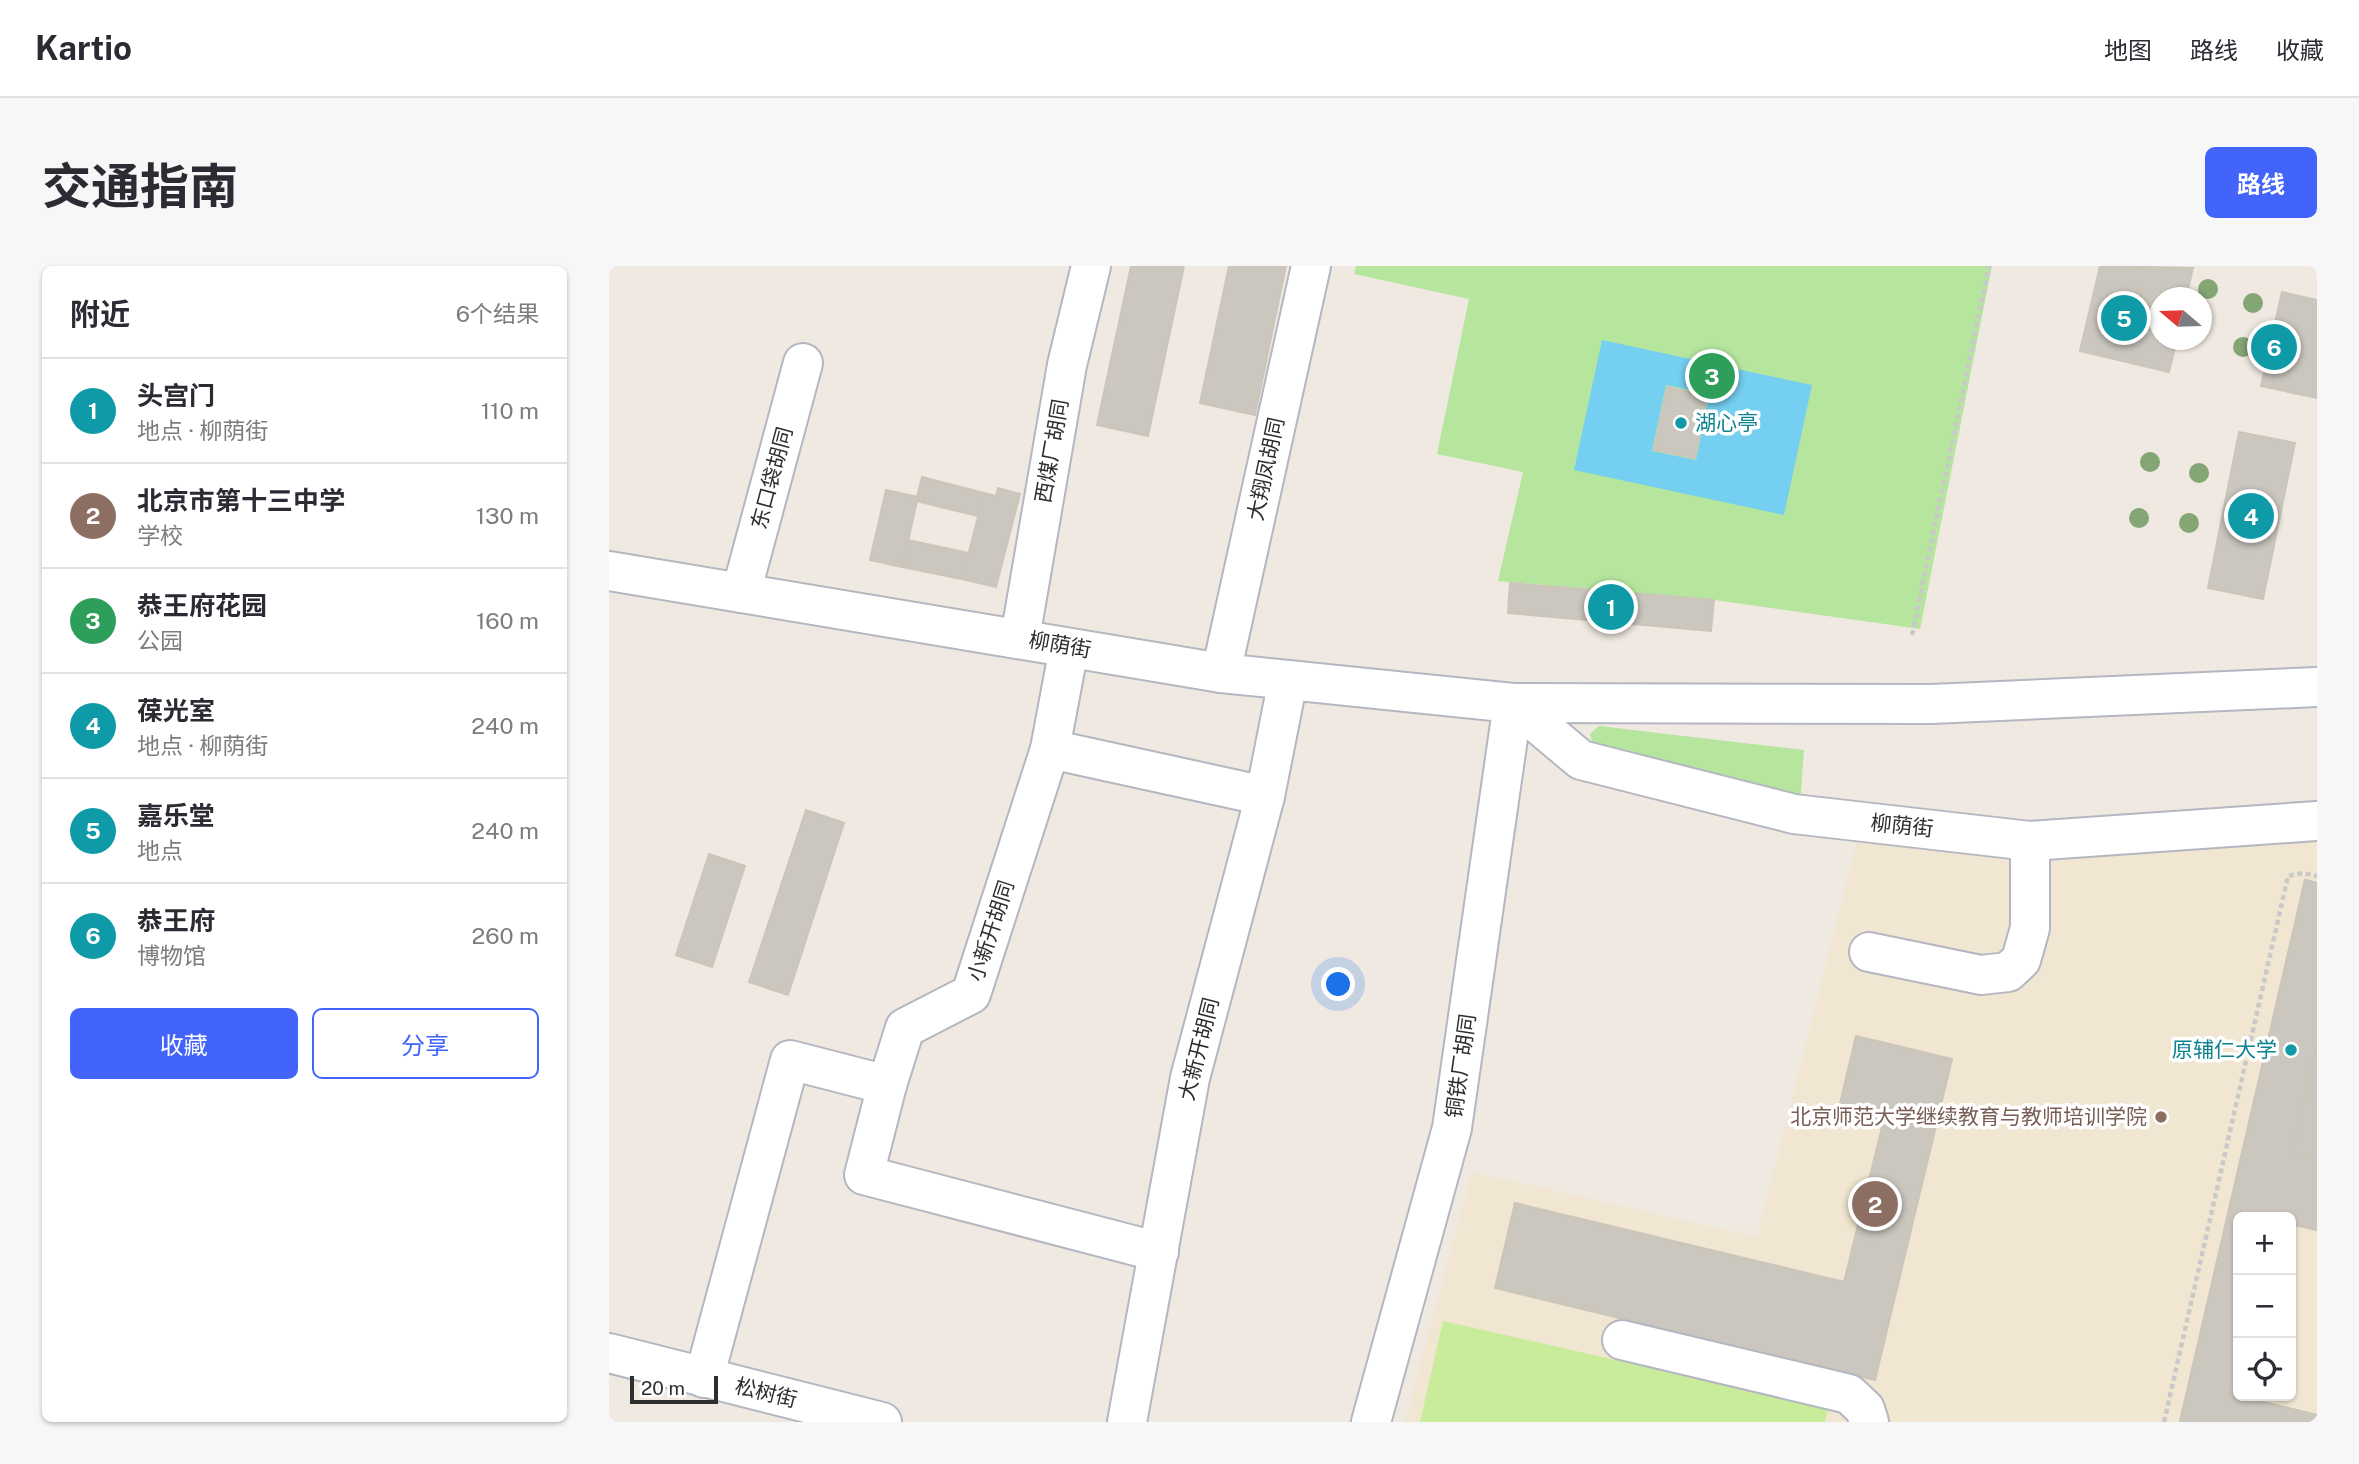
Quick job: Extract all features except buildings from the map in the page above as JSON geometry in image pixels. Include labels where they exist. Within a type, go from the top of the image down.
[{"type":"street","name":"西煤厂胡同","points":[[1020,638],[1067,365],[1091,266]]},
{"type":"street","name":"大翔凤胡同","points":[[1221,673],[1311,266]]},
{"type":"street","name":"东口袋胡同","points":[[741,593],[803,363]]},
{"type":"street","name":"柳荫街","points":[[609,570],[1221,673],[1513,703],[1931,704],[2317,687]]},
{"type":"street","name":"小新开胡同","points":[[1069,648],[1050,749],[971,994],[905,1028],[864,1175],[1159,1252]]},
{"type":"street","name":"大新开胡同","points":[[1127,1422],[1190,1079],[1265,796],[1288,680]]},
{"type":"street","name":"柳荫街","points":[[1513,703],[1581,760],[1794,814],[2030,841],[2317,821]]},
{"type":"street","name":"铜铁厂胡同","points":[[1371,1422],[1452,1128],[1513,703]]},
{"type":"street","points":[[1050,749],[1265,796]]},
{"type":"street","points":[[1869,952],[1981,975],[2008,972],[2021,960],[2030,928],[2030,841]]},
{"type":"street","points":[[704,1378],[790,1060],[887,1085]]},
{"type":"street","points":[[1622,1340],[1849,1394],[1865,1409],[1869,1422]]},
{"type":"street","name":"松树街","points":[[609,1353],[882,1422]]},
{"type":"path","points":[[1912,635],[1989,266]]},
{"type":"path","points":[[2164,1422],[2288,876],[2303,873],[2317,876]]},
{"type":"shaded area","points":[[1859,833],[2317,839],[2317,1422],[1405,1422],[1472,1172],[1757,1237]]},
{"type":"green space","points":[[1356,266],[1992,266],[1920,629],[1714,600],[1498,581],[1523,472],[1437,454],[1469,299],[1354,274]]},
{"type":"green space","points":[[1599,726],[1804,750],[1800,803],[1594,749],[1590,734]]},
{"type":"green space","points":[[1443,1321],[1828,1408],[1825,1422],[1420,1422]]},
{"type":"water","points":[[1602,340],[1812,385],[1784,515],[1574,470]],"holes":[[[1666,385],[1709,394],[1696,460],[1652,451]]]},
{"type":"place","name":"嘉乐堂","points":[[2124,318]]},
{"type":"place","name":"恭王府","points":[[2274,347]]},
{"type":"place","name":"恭王府花园","points":[[1712,376]]},
{"type":"place","name":"湖心亭","points":[[1681,423]]},
{"type":"place","name":"葆光室","points":[[2251,516]]},
{"type":"place","name":"头宫门","points":[[1611,607]]},
{"type":"place","name":"原辅仁大学","points":[[2291,1050]]},
{"type":"place","name":"北京师范大学继续教育与教师培训学院","points":[[2161,1117]]},
{"type":"place","name":"北京市第十三中学","points":[[1875,1204]]}]
